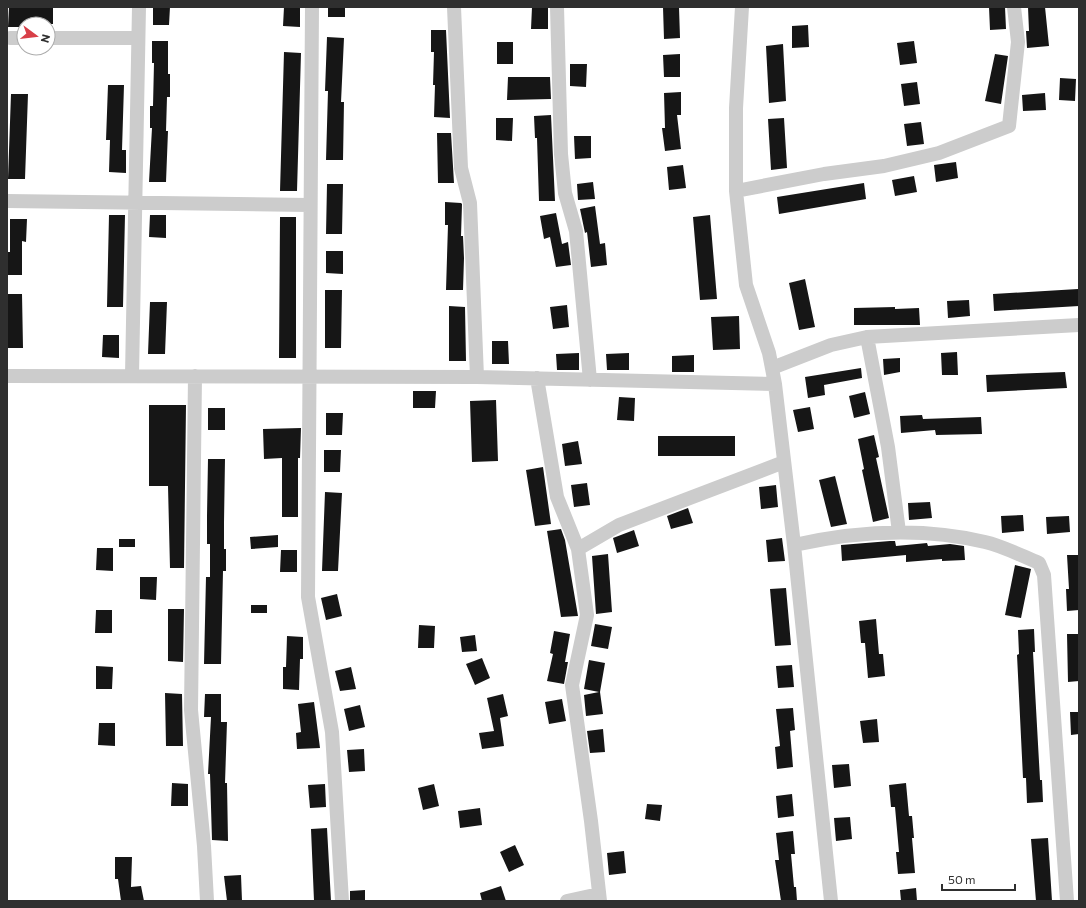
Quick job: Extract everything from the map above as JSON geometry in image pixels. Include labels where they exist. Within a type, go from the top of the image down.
[{"type":"street","points":[[132,375],[139,7]]},
{"type":"street","points":[[312,7],[309,205],[310,377],[308,597],[332,732],[342,901]]},
{"type":"street","points":[[454,7],[461,168],[470,203],[477,377]]},
{"type":"street","points":[[558,7],[561,154],[565,193],[576,231],[590,380]]},
{"type":"street","points":[[742,7],[736,108],[736,191],[746,285],[769,353],[776,384],[831,901]]},
{"type":"street","points":[[736,191],[824,174],[884,166],[939,153],[1009,126],[1018,42],[1014,7]]},
{"type":"street","points":[[10,38],[16,38]]},
{"type":"street","points":[[56,38],[138,38]]},
{"type":"street","points":[[7,201],[136,201],[309,205]]},
{"type":"street","points":[[772,368],[831,345],[867,337],[1079,325]]},
{"type":"street","points":[[867,337],[888,447],[899,532]]},
{"type":"street","points":[[7,376],[132,375],[477,377],[776,384]]},
{"type":"street","points":[[195,376],[191,710],[204,846],[207,901]]},
{"type":"street","points":[[537,378],[557,497],[578,549],[587,615],[572,685],[600,897],[567,901]]},
{"type":"street","points":[[578,549],[619,525],[784,462]]},
{"type":"street","points":[[794,545],[822,538],[899,532],[934,533],[987,542],[1039,563],[1044,575],[1067,901]]},
{"type":"building","points":[[9,7],[53,7],[53,16],[16,16],[16,27],[8,27]]},
{"type":"building","points":[[153,7],[170,7],[169,25],[153,25]]},
{"type":"building","points":[[284,7],[300,7],[300,27],[283,26]]},
{"type":"building","points":[[328,7],[345,7],[345,17],[328,17]]},
{"type":"building","points":[[532,7],[548,7],[548,29],[531,29]]},
{"type":"building","points":[[663,7],[679,7],[680,38],[664,39]]},
{"type":"building","points":[[989,7],[1005,7],[1006,29],[990,30]]},
{"type":"building","points":[[1028,7],[1045,7],[1049,46],[1027,48],[1026,31],[1029,31]]},
{"type":"building","points":[[808,25],[809,47],[792,48],[792,26]]},
{"type":"building","points":[[431,30],[446,30],[450,118],[434,117],[434,52],[431,52]]},
{"type":"building","points":[[327,37],[344,38],[341,102],[344,102],[343,160],[326,160],[328,91],[325,91]]},
{"type":"building","points":[[152,41],[168,41],[170,97],[167,97],[166,131],[168,131],[166,182],[149,182],[152,128],[150,128],[150,106],[153,106],[154,63],[152,63]]},
{"type":"building","points":[[914,41],[917,63],[900,65],[897,43]]},
{"type":"building","points":[[497,42],[513,42],[513,64],[497,64]]},
{"type":"building","points":[[783,44],[786,101],[769,103],[766,46]]},
{"type":"building","points":[[284,52],[301,53],[297,191],[280,191]]},
{"type":"building","points":[[680,54],[680,77],[664,77],[663,55]]},
{"type":"building","points":[[995,54],[1008,56],[1001,104],[985,101]]},
{"type":"building","points":[[570,64],[587,64],[586,87],[570,86]]},
{"type":"building","points":[[508,77],[550,77],[551,99],[507,100]]},
{"type":"building","points":[[1060,78],[1076,79],[1075,101],[1059,100]]},
{"type":"building","points":[[917,82],[920,104],[904,106],[901,84]]},
{"type":"building","points":[[108,85],[124,85],[122,150],[126,150],[126,173],[109,172],[110,140],[106,140]]},
{"type":"building","points":[[681,92],[681,115],[677,115],[681,149],[665,151],[662,128],[665,128],[664,93]]},
{"type":"building","points":[[1045,93],[1046,110],[1023,111],[1022,95]]},
{"type":"building","points":[[11,94],[28,94],[25,179],[8,179]]},
{"type":"building","points":[[551,115],[555,201],[539,201],[537,138],[535,138],[534,116]]},
{"type":"building","points":[[496,118],[513,118],[512,141],[496,140]]},
{"type":"building","points":[[784,118],[787,168],[771,170],[768,119]]},
{"type":"building","points":[[921,122],[924,144],[907,146],[904,124]]},
{"type":"building","points":[[437,133],[451,133],[454,183],[438,183]]},
{"type":"building","points":[[574,136],[591,136],[591,158],[575,159]]},
{"type":"building","points":[[956,162],[958,178],[936,182],[934,165]]},
{"type":"building","points":[[683,165],[686,188],[669,190],[667,167]]},
{"type":"building","points":[[914,176],[917,192],[895,196],[892,180]]},
{"type":"building","points":[[593,182],[595,199],[578,200],[577,184]]},
{"type":"building","points":[[864,183],[866,199],[779,214],[777,197]]},
{"type":"building","points":[[327,184],[343,184],[342,234],[326,234]]},
{"type":"building","points":[[445,202],[462,204],[461,236],[463,236],[464,258],[463,290],[446,290],[448,225],[445,225]]},
{"type":"building","points":[[595,206],[600,244],[605,243],[607,265],[591,267],[587,232],[585,233],[580,209]]},
{"type":"building","points":[[556,213],[562,244],[568,242],[571,265],[556,267],[550,237],[544,239],[540,216]]},
{"type":"building","points":[[109,215],[125,215],[123,307],[107,307]]},
{"type":"building","points":[[150,215],[166,215],[166,238],[149,237]]},
{"type":"building","points":[[710,215],[717,299],[700,300],[693,217]]},
{"type":"building","points":[[280,217],[296,217],[296,358],[279,358]]},
{"type":"building","points":[[10,219],[27,219],[26,242],[22,241],[22,275],[7,275],[7,252],[10,252]]},
{"type":"building","points":[[326,251],[343,251],[343,274],[326,273]]},
{"type":"building","points":[[805,279],[815,327],[799,330],[789,283]]},
{"type":"building","points":[[1078,289],[1079,306],[994,311],[993,294]]},
{"type":"building","points":[[325,290],[342,290],[341,348],[325,348]]},
{"type":"building","points":[[7,294],[22,294],[23,348],[7,348]]},
{"type":"building","points":[[969,300],[970,316],[948,318],[947,301]]},
{"type":"building","points":[[150,302],[167,302],[165,354],[148,354]]},
{"type":"building","points":[[567,305],[569,327],[553,329],[550,307]]},
{"type":"building","points":[[449,306],[465,307],[466,361],[449,361]]},
{"type":"building","points":[[895,307],[895,309],[919,308],[920,325],[854,325],[854,308]]},
{"type":"building","points":[[739,316],[740,349],[713,350],[711,317]]},
{"type":"building","points":[[103,335],[119,335],[119,358],[102,357]]},
{"type":"building","points":[[492,341],[508,341],[509,364],[492,364]]},
{"type":"building","points":[[957,352],[958,375],[942,375],[941,353]]},
{"type":"building","points":[[579,353],[579,370],[557,370],[556,354]]},
{"type":"building","points":[[629,353],[629,370],[607,370],[606,354]]},
{"type":"building","points":[[694,355],[694,372],[672,372],[672,356]]},
{"type":"building","points":[[900,358],[900,372],[884,375],[883,359]]},
{"type":"building","points":[[861,368],[862,378],[824,385],[825,395],[808,398],[805,377]]},
{"type":"building","points":[[1065,372],[1067,388],[987,392],[986,375]]},
{"type":"building","points":[[413,391],[436,391],[435,408],[413,408]]},
{"type":"building","points":[[865,392],[870,414],[854,418],[849,396]]},
{"type":"building","points":[[619,397],[635,398],[634,421],[617,420]]},
{"type":"building","points":[[496,400],[498,461],[472,462],[470,401]]},
{"type":"building","points":[[149,405],[186,405],[184,568],[170,568],[168,486],[149,486]]},
{"type":"building","points":[[810,407],[814,429],[798,432],[793,410]]},
{"type":"building","points":[[208,408],[225,408],[225,430],[208,430]]},
{"type":"building","points":[[326,413],[343,413],[342,435],[326,435]]},
{"type":"building","points":[[922,415],[923,419],[981,417],[982,434],[936,435],[935,430],[901,433],[900,416]]},
{"type":"building","points":[[301,428],[300,458],[298,458],[298,517],[282,517],[282,458],[264,459],[263,429]]},
{"type":"building","points":[[874,435],[879,457],[876,458],[889,518],[873,522],[862,470],[864,469],[858,439]]},
{"type":"building","points":[[658,436],[735,436],[735,456],[658,456]]},
{"type":"building","points":[[578,441],[582,464],[565,466],[562,444]]},
{"type":"building","points":[[324,450],[341,450],[340,472],[324,472]]},
{"type":"building","points":[[208,459],[225,459],[224,549],[226,549],[226,571],[223,571],[221,664],[204,664],[206,577],[210,577],[210,544],[207,544]]},
{"type":"building","points":[[543,467],[551,524],[535,526],[526,470]]},
{"type":"building","points":[[835,476],[847,524],[831,527],[819,480]]},
{"type":"building","points":[[587,483],[590,505],[574,507],[571,485]]},
{"type":"building","points":[[776,485],[778,507],[761,509],[759,487]]},
{"type":"building","points":[[325,492],[342,493],[338,571],[322,571]]},
{"type":"building","points":[[930,502],[932,518],[909,520],[908,503]]},
{"type":"building","points":[[688,508],[693,523],[671,529],[667,516]]},
{"type":"building","points":[[1023,515],[1024,531],[1002,533],[1001,516]]},
{"type":"building","points":[[1069,516],[1070,532],[1047,534],[1046,517]]},
{"type":"building","points":[[561,529],[565,540],[578,616],[561,617],[547,531]]},
{"type":"building","points":[[634,530],[639,546],[617,553],[613,538]]},
{"type":"building","points":[[278,535],[278,547],[251,549],[250,537]]},
{"type":"building","points":[[782,538],[785,561],[768,562],[766,540]]},
{"type":"building","points":[[119,539],[135,539],[135,547],[119,547]]},
{"type":"building","points":[[895,541],[896,546],[927,543],[928,546],[950,544],[964,546],[965,560],[942,561],[942,559],[906,562],[906,555],[842,561],[841,545]]},
{"type":"building","points":[[97,548],[113,548],[113,571],[96,570]]},
{"type":"building","points":[[281,550],[297,550],[297,572],[280,572]]},
{"type":"building","points":[[608,554],[612,612],[596,614],[592,556]]},
{"type":"building","points":[[1067,555],[1079,555],[1079,610],[1067,611],[1066,589],[1069,589]]},
{"type":"building","points":[[1015,565],[1031,569],[1021,618],[1005,615]]},
{"type":"building","points":[[140,577],[157,577],[156,600],[140,599]]},
{"type":"building","points":[[786,588],[791,645],[775,646],[770,589]]},
{"type":"building","points":[[337,594],[342,616],[326,620],[321,598]]},
{"type":"building","points":[[251,605],[267,605],[267,613],[251,613]]},
{"type":"building","points":[[168,609],[184,609],[183,662],[168,661]]},
{"type":"building","points":[[96,610],[112,610],[112,633],[95,633]]},
{"type":"building","points":[[876,619],[879,654],[883,654],[885,676],[868,678],[865,643],[861,643],[859,621]]},
{"type":"building","points":[[595,624],[612,627],[608,649],[591,646]]},
{"type":"building","points":[[419,625],[435,626],[434,648],[418,648]]},
{"type":"building","points":[[1034,629],[1035,652],[1033,652],[1040,780],[1042,780],[1043,802],[1027,803],[1026,778],[1023,778],[1017,655],[1019,654],[1018,630]]},
{"type":"building","points":[[554,631],[570,634],[565,662],[568,662],[564,684],[547,681],[553,654],[550,653]]},
{"type":"building","points":[[1067,634],[1079,634],[1079,681],[1068,682]]},
{"type":"building","points":[[475,635],[477,651],[462,652],[460,637]]},
{"type":"building","points":[[287,636],[303,637],[303,659],[300,659],[299,690],[283,689],[283,667],[286,667]]},
{"type":"building","points":[[482,658],[490,678],[475,685],[466,664]]},
{"type":"building","points":[[589,660],[605,663],[600,692],[603,714],[586,716],[584,695],[599,692],[584,689]]},
{"type":"building","points":[[792,665],[794,687],[778,688],[776,666]]},
{"type":"building","points":[[96,666],[113,667],[112,689],[96,689]]},
{"type":"building","points":[[351,667],[356,689],[340,691],[335,671]]},
{"type":"building","points":[[165,693],[182,694],[183,746],[166,746]]},
{"type":"building","points":[[205,694],[221,694],[221,722],[227,722],[225,783],[227,783],[228,841],[212,840],[210,774],[208,774],[211,717],[204,717]]},
{"type":"building","points":[[503,694],[508,716],[500,718],[504,746],[482,749],[479,733],[494,731],[487,698]]},
{"type":"building","points":[[562,699],[566,721],[549,724],[545,702]]},
{"type":"building","points":[[314,702],[320,748],[297,749],[296,733],[301,732],[298,704]]},
{"type":"building","points":[[360,705],[365,727],[349,731],[344,709]]},
{"type":"building","points":[[793,708],[795,730],[790,731],[793,767],[777,769],[775,747],[780,746],[776,709]]},
{"type":"building","points":[[1070,712],[1079,712],[1079,734],[1071,735]]},
{"type":"building","points":[[877,719],[879,742],[863,743],[860,721]]},
{"type":"building","points":[[99,723],[115,723],[115,746],[98,745]]},
{"type":"building","points":[[603,729],[605,752],[590,753],[587,731]]},
{"type":"building","points":[[364,749],[365,771],[349,772],[347,750]]},
{"type":"building","points":[[849,764],[851,786],[834,788],[832,765]]},
{"type":"building","points":[[172,783],[188,784],[188,806],[171,806]]},
{"type":"building","points":[[906,783],[909,816],[912,816],[915,873],[898,874],[896,852],[899,852],[895,807],[891,807],[889,785]]},
{"type":"building","points":[[325,784],[326,807],[310,808],[308,785]]},
{"type":"building","points":[[434,784],[439,806],[423,810],[418,788]]},
{"type":"building","points":[[792,794],[794,816],[778,818],[776,796]]},
{"type":"building","points":[[647,804],[662,805],[660,821],[645,819]]},
{"type":"building","points":[[480,808],[482,825],[460,828],[458,811]]},
{"type":"building","points":[[850,817],[852,839],[836,841],[834,818]]},
{"type":"building","points":[[327,828],[331,901],[314,901],[311,829]]},
{"type":"building","points":[[793,831],[795,854],[791,854],[794,887],[796,887],[797,901],[781,901],[775,860],[779,860],[776,833]]},
{"type":"building","points":[[1048,838],[1052,901],[1036,901],[1031,839]]},
{"type":"building","points":[[515,845],[524,865],[509,872],[500,852]]},
{"type":"building","points":[[624,851],[626,873],[609,875],[607,853]]},
{"type":"building","points":[[115,857],[132,857],[131,887],[141,886],[144,901],[121,901],[118,879],[115,879]]},
{"type":"building","points":[[241,875],[242,901],[227,901],[224,876]]},
{"type":"building","points":[[501,886],[506,901],[482,901],[480,893]]},
{"type":"building","points":[[916,888],[917,901],[901,901],[900,890]]},
{"type":"building","points":[[365,890],[365,901],[350,901],[350,891]]}]
